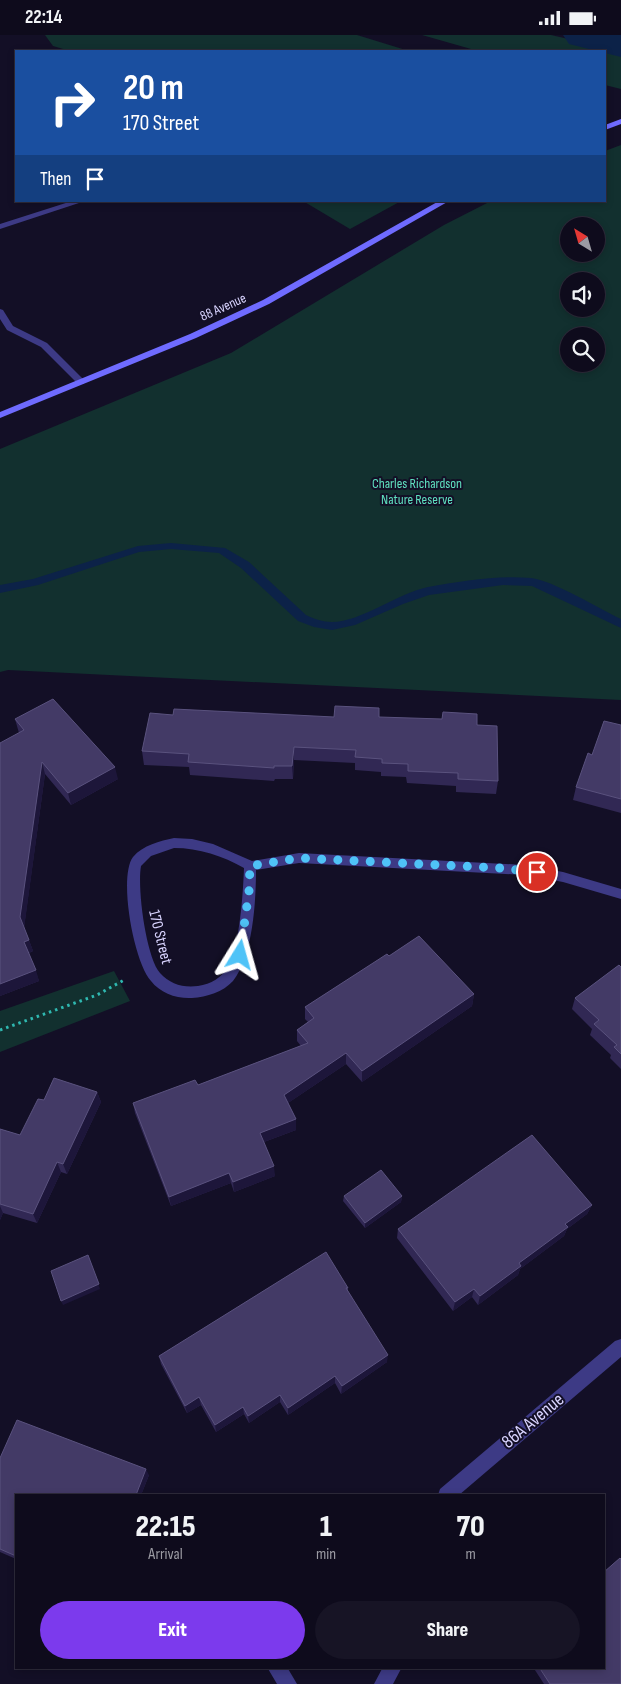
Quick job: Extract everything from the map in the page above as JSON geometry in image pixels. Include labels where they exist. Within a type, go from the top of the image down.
[{"type":"main road","points":[[606,128],[621,121]]},
{"type":"main road","name":"88 Avenue","points":[[0,415],[193,335],[266,302],[444,202]]},
{"type":"street","points":[[0,227],[78,202]]},
{"type":"street","points":[[0,312],[10,328],[44,345],[81,382]]},
{"type":"street","name":"170 Street","points":[[181,843],[232,855],[250,866],[249,891],[240,955],[237,965],[223,982],[212,989],[183,993],[166,987],[157,980],[148,967],[133,885],[135,865],[140,859],[156,848],[181,843]]},
{"type":"street","points":[[250,866],[299,858],[525,870],[563,877],[621,894]]},
{"type":"street","name":"86A Avenue","points":[[447,1494],[621,1347]]},
{"type":"street","points":[[277,1669],[288,1684]]},
{"type":"street","points":[[383,1684],[392,1669]]},
{"type":"path","points":[[0,1030],[96,995],[148,967]]},
{"type":"green space","points":[[45,35],[357,35],[406,50],[67,50],[53,46]]},
{"type":"green space","points":[[422,35],[551,35],[621,51],[621,89],[606,85],[606,50],[474,50]]},
{"type":"green space","name":"Charles Richardson Nature Reserve","points":[[621,145],[621,700],[8,670],[0,672],[0,449],[231,353],[444,225],[489,202],[606,202],[606,151]]},
{"type":"green space","points":[[305,202],[399,202],[350,229]]},
{"type":"green space","points":[[114,971],[130,1001],[0,1052],[0,1011]]},
{"type":"building","points":[[53,699],[115,767],[68,793],[42,762],[20,917],[29,940],[24,942],[36,970],[0,984],[0,743],[24,730],[15,719]]},
{"type":"building","points":[[335,706],[379,708],[379,717],[442,719],[443,712],[477,714],[477,725],[497,726],[498,781],[458,779],[458,773],[408,771],[408,764],[382,763],[382,759],[355,757],[356,750],[294,747],[292,766],[274,766],[274,768],[188,762],[189,754],[142,751],[150,713],[173,715],[174,709],[334,717]]},
{"type":"building","points":[[604,721],[621,725],[621,799],[576,787],[588,753],[592,755]]},
{"type":"building","points":[[419,936],[474,994],[362,1071],[346,1053],[284,1095],[296,1119],[260,1133],[274,1166],[233,1182],[229,1173],[169,1197],[133,1103],[195,1080],[198,1085],[308,1043],[297,1030],[314,1018],[305,1007],[387,954],[389,956]]},
{"type":"building","points":[[619,965],[621,967],[621,1054],[614,1047],[617,1045],[594,1024],[599,1020],[575,998]]},
{"type":"building","points":[[54,1078],[97,1092],[63,1164],[57,1162],[33,1214],[0,1204],[0,1129],[20,1135],[38,1099],[44,1100]]},
{"type":"building","points":[[532,1135],[592,1205],[565,1224],[568,1227],[519,1263],[521,1266],[480,1296],[474,1289],[455,1302],[398,1229]]},
{"type":"building","points":[[381,1170],[402,1196],[365,1223],[344,1196]]},
{"type":"building","points":[[326,1252],[388,1355],[342,1386],[335,1376],[288,1408],[280,1395],[248,1416],[243,1407],[215,1425],[199,1397],[185,1406],[159,1356]]},
{"type":"building","points":[[88,1255],[99,1284],[61,1301],[51,1271]]},
{"type":"building","points":[[17,1420],[146,1469],[136,1494],[15,1494],[15,1556],[0,1549],[0,1458]]},
{"type":"building","points":[[621,1559],[621,1684],[550,1684],[540,1669],[605,1669],[605,1571]]},
{"type":"waterway","points":[[583,35],[621,45]]},
{"type":"waterway","points":[[0,589],[34,582],[138,549],[171,546],[221,550],[245,565],[302,618],[314,623],[332,626],[355,621],[399,601],[428,591],[503,581],[533,582],[621,624]]},
{"type":"route","points":[[240,955],[249,891],[250,866],[299,858],[500,868],[537,872]]}]
